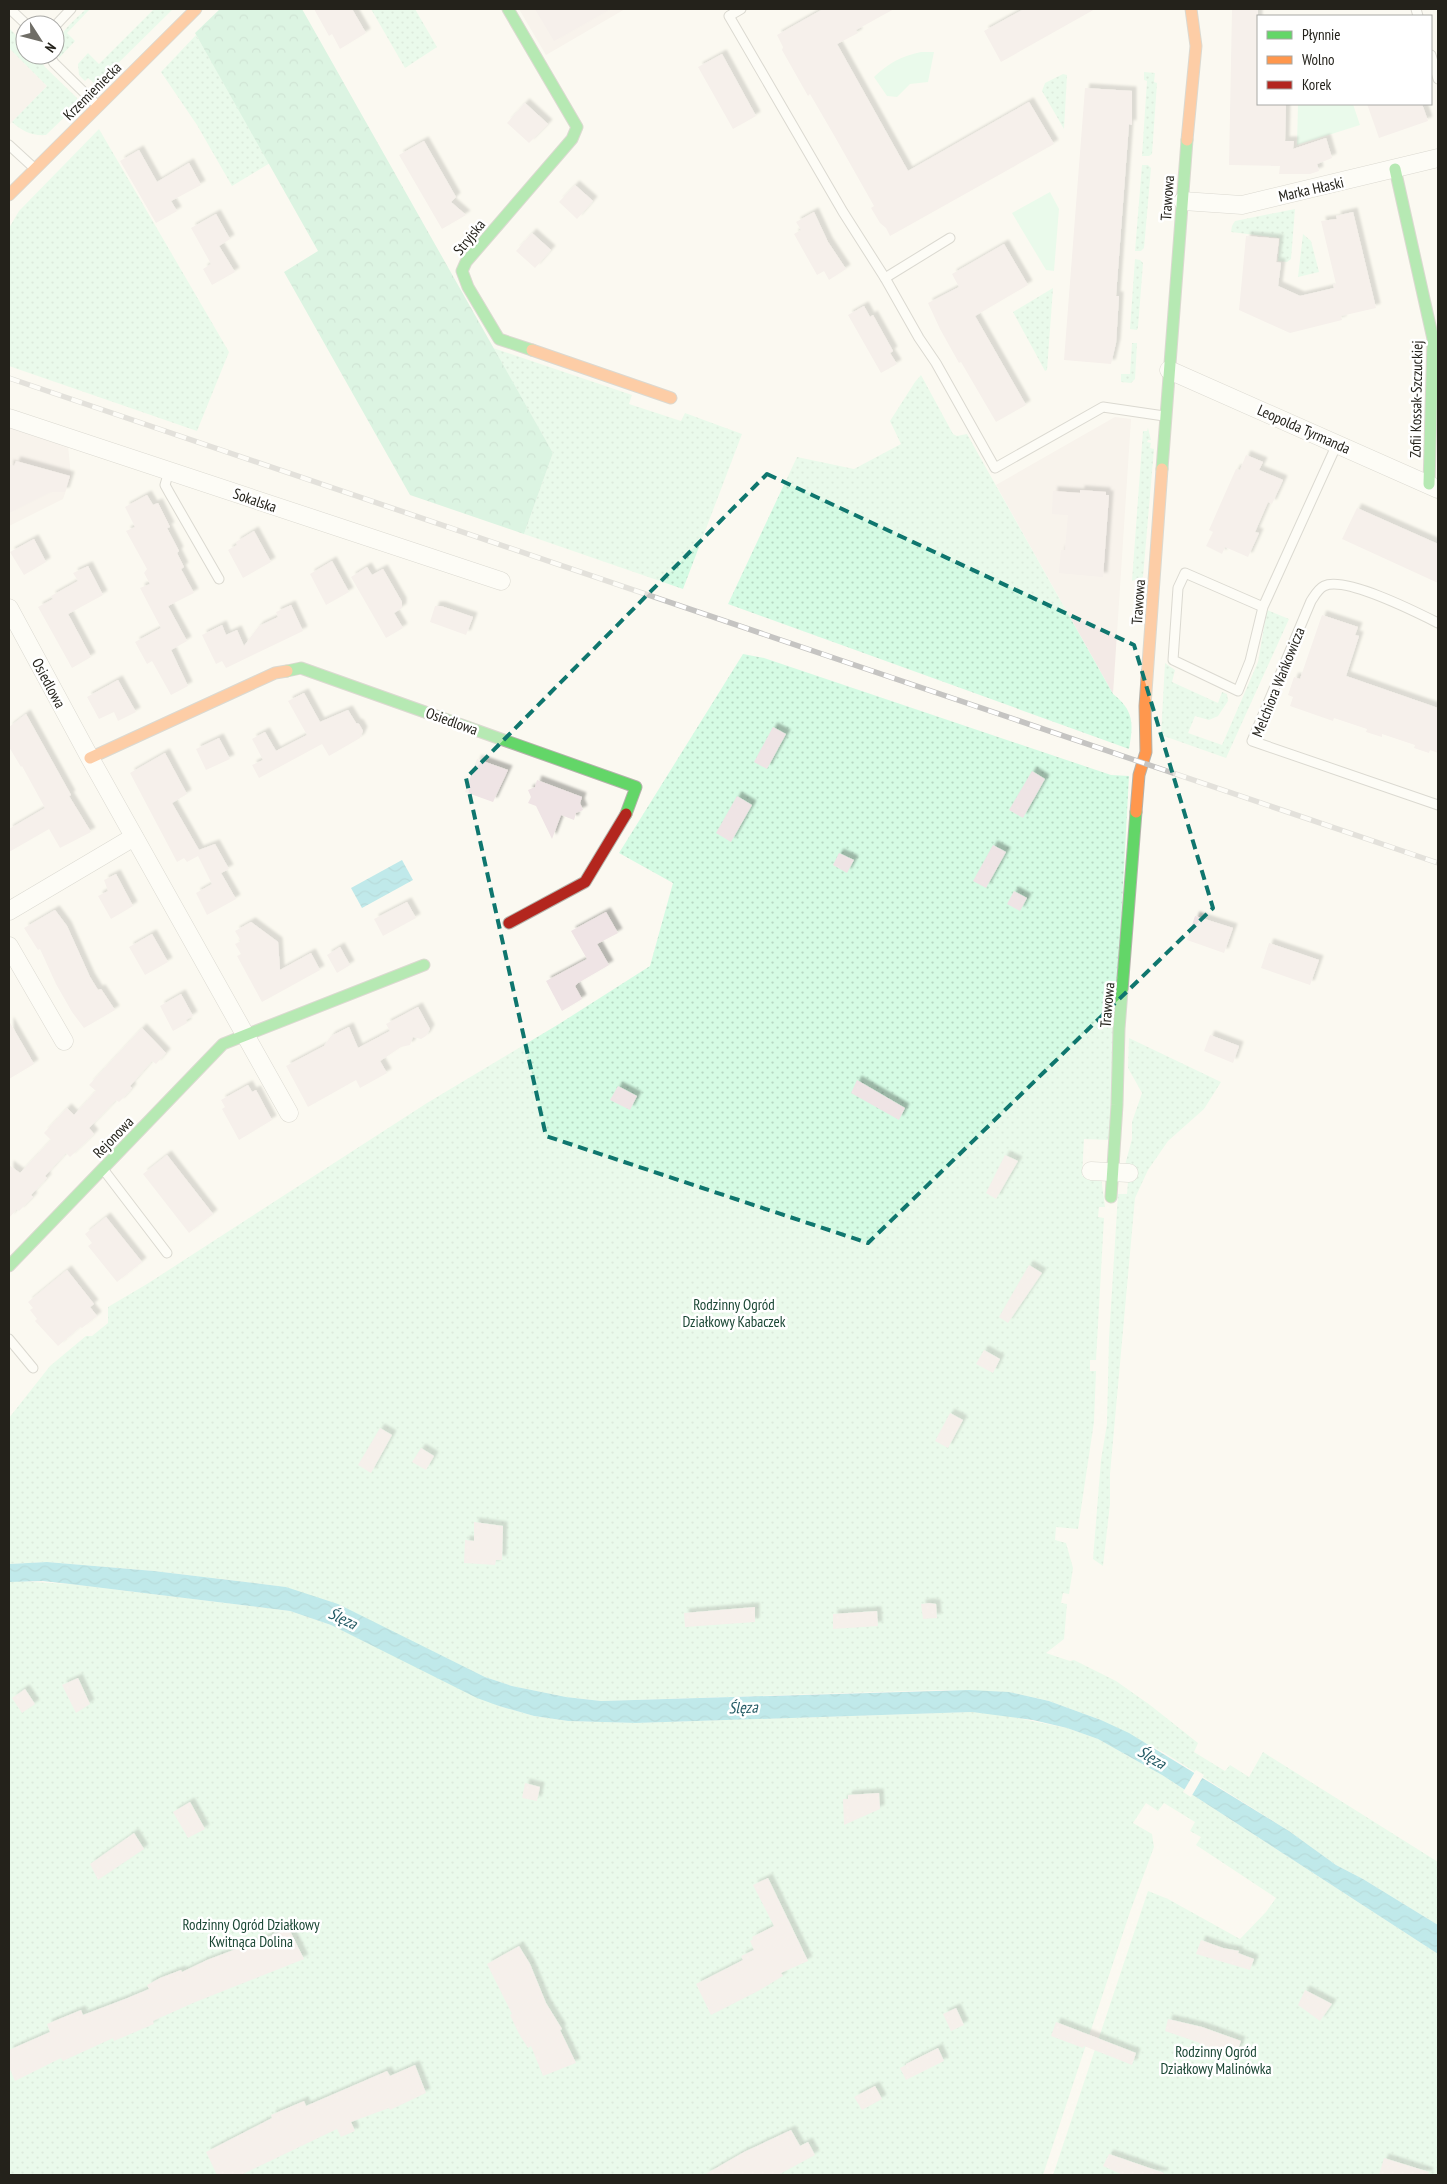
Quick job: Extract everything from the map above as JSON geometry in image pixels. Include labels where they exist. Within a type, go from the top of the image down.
[{"type":"street","name":"Krzemieniecka","points":[[9,195],[196,9]]},
{"type":"street","name":"Stryjska","points":[[508,9],[577,127],[572,139],[466,262],[462,271],[468,287],[499,339],[671,398]]},
{"type":"street","name":"Trawowa","points":[[1110,1197],[1121,1173],[1118,1106],[1119,1029],[1139,775],[1146,752],[1145,706],[1196,46],[1192,9]]},
{"type":"street","name":"Marka Hłaski","points":[[1183,201],[1242,204],[1438,158]]},
{"type":"street","name":"Zofii Kossak-Szczuckiej","points":[[1395,169],[1433,339],[1433,486]]},
{"type":"street","name":"Leopolda Tyrmanda","points":[[1170,370],[1433,486]]},
{"type":"street","name":"Sokalska","points":[[9,418],[501,581]]},
{"type":"street","name":"Osiedlowa","points":[[9,608],[90,758],[289,1113]]},
{"type":"street","name":"Osiedlowa","points":[[90,758],[275,673],[301,668],[636,787],[627,813],[585,882],[509,923]]},
{"type":"street","points":[[9,912],[134,837]]},
{"type":"street","points":[[9,946],[64,1041]]},
{"type":"street","points":[[245,1036],[424,965]]},
{"type":"street","name":"Rejonowa","points":[[9,1266],[223,1044],[245,1036]]},
{"type":"street","points":[[1091,1171],[1121,1173]]},
{"type":"lane","points":[[741,9],[729,16],[843,212],[885,278],[996,468],[1103,407],[1166,416]]},
{"type":"lane","points":[[1432,58],[1438,79]]},
{"type":"lane","points":[[56,65],[98,106]]},
{"type":"lane","points":[[9,145],[35,169]]},
{"type":"lane","points":[[885,278],[950,238]]},
{"type":"lane","points":[[1263,607],[1185,573],[1178,588],[1173,660],[1238,691],[1250,661],[1263,607],[1337,444]]},
{"type":"lane","points":[[168,471],[165,479],[170,494],[219,579]]},
{"type":"lane","name":"Melchiora Wańkowicza","points":[[1438,623],[1354,586],[1338,584],[1324,586],[1318,590],[1311,601],[1252,741],[1438,805]]},
{"type":"lane","points":[[103,1169],[167,1253]]},
{"type":"lane","points":[[9,1339],[33,1368]]},
{"type":"highlighted area","points":[[767,474],[1134,645],[1213,908],[868,1243],[546,1136],[466,778]]},
{"type":"shaded area","points":[[519,9],[625,9],[546,55]]},
{"type":"shaded area","points":[[9,48],[15,54],[15,65],[26,65],[47,86],[9,125]]},
{"type":"shaded area","points":[[1115,417],[1131,419],[1113,694],[996,485]]},
{"type":"shaded area","points":[[9,427],[68,446],[71,476],[63,499],[9,526]]},
{"type":"green space","points":[[86,9],[90,9],[67,33],[75,41],[65,52],[65,30]]},
{"type":"green space","points":[[154,9],[173,9],[98,83],[94,83],[88,78],[85,81],[79,75],[78,64],[88,53],[99,64]]},
{"type":"green space","points":[[220,9],[302,9],[553,453],[524,534],[410,495],[284,272],[318,251],[195,33]]},
{"type":"green space","points":[[371,9],[415,9],[437,47],[405,68]]},
{"type":"green space","points":[[9,28],[15,34],[15,54],[9,48]]},
{"type":"green space","points":[[196,35],[270,163],[232,186],[197,125],[161,72]]},
{"type":"green space","points":[[921,52],[934,52],[928,82],[910,84],[897,97],[887,96],[874,77],[896,61]]},
{"type":"green space","points":[[26,65],[44,65],[77,98],[78,104],[46,135],[36,135],[12,122],[47,86]]},
{"type":"green space","points":[[1144,72],[1155,73],[1154,82],[1157,83],[1152,154],[1149,156],[1142,156],[1147,81],[1144,80]]},
{"type":"green space","points":[[1063,74],[1067,75],[1064,129],[1042,91],[1045,83]]},
{"type":"green space","points":[[1298,105],[1353,105],[1360,125],[1297,145]]},
{"type":"green space","points":[[99,129],[229,352],[197,431],[9,366],[9,228],[19,211]]},
{"type":"green space","points":[[1142,165],[1148,165],[1151,168],[1144,248],[1141,251],[1135,251]]},
{"type":"green space","points":[[1050,192],[1059,209],[1054,271],[1046,270],[1012,213]]},
{"type":"green space","points":[[1295,209],[1291,259],[1287,262],[1278,261],[1280,238],[1231,232],[1235,221]]},
{"type":"green space","points":[[1303,234],[1311,241],[1319,272],[1298,277]]},
{"type":"green space","points":[[1135,259],[1143,263],[1137,330],[1130,329]]},
{"type":"green space","points":[[1053,288],[1047,370],[1045,371],[1013,312]]},
{"type":"green space","points":[[1132,343],[1137,343],[1135,379],[1131,383],[1121,382],[1121,374],[1130,374]]},
{"type":"green space","points":[[493,348],[632,395],[629,404],[681,421],[685,413],[742,434],[683,589],[524,534],[553,453]]},
{"type":"green space","points":[[921,375],[953,434],[957,436],[967,434],[1113,694],[1129,713],[1131,733],[1129,749],[728,604],[797,457],[854,469],[901,444],[890,421]]},
{"type":"green space","points":[[1148,428],[1151,440],[1147,442],[1151,443],[1150,448],[1154,449],[1143,577],[1132,581],[1143,431],[1147,431]]},
{"type":"green space","points":[[1267,610],[1289,619],[1226,758],[1161,735],[1165,663],[1175,670],[1172,682],[1218,703],[1222,692],[1227,694],[1228,701],[1218,716],[1209,720],[1195,716],[1188,733],[1222,745],[1258,662]]},
{"type":"green space","name":"Rodzinny Ogród Działkowy Kabaczek","points":[[743,654],[764,658],[1111,775],[1129,776],[1109,1140],[1084,1139],[1082,1176],[1101,1177],[1105,1207],[1099,1207],[1098,1217],[1104,1218],[1096,1360],[1090,1360],[1090,1371],[1096,1371],[1094,1422],[1078,1529],[1056,1527],[1055,1540],[1066,1543],[1073,1568],[1069,1594],[1063,1593],[1061,1603],[1067,1604],[1064,1639],[1046,1653],[1070,1661],[1074,1660],[1116,1681],[1198,1743],[1194,1752],[1225,1771],[1230,1765],[1249,1777],[1263,1752],[1438,1862],[1438,1925],[1363,1879],[1336,1865],[1289,1831],[1163,1752],[1101,1720],[1049,1701],[1009,1692],[942,1690],[601,1701],[566,1697],[512,1686],[485,1677],[432,1651],[286,1587],[154,1571],[47,1562],[9,1564],[9,1418],[50,1366],[86,1336],[92,1336],[108,1323],[108,1307],[147,1284],[427,1103],[559,1024],[650,966],[673,883],[619,853]]},
{"type":"green space","points":[[1129,1038],[1221,1082],[1204,1109],[1168,1141],[1148,1170],[1135,1198],[1110,1474],[1110,1504],[1103,1566],[1093,1559],[1101,1460],[1107,1424],[1109,1338],[1118,1194],[1127,1194],[1129,1169],[1125,1165],[1132,1139],[1132,1122],[1142,1093],[1128,1068]]},
{"type":"green space","name":"Rodzinny Ogród Działkowy Kwitnąca Dolina","points":[[9,1582],[70,1584],[290,1611],[331,1625],[499,1706],[534,1716],[568,1721],[636,1723],[972,1712],[1003,1715],[1067,1728],[1098,1739],[1162,1775],[1438,1954],[1438,2175],[1053,2175],[1148,1891],[1168,1899],[1240,1939],[1266,1912],[1276,1898],[1196,1845],[1201,1837],[1190,1831],[1195,1822],[1164,1803],[1158,1811],[1146,1803],[1133,1823],[1152,1834],[1154,1847],[1130,1912],[1043,2175],[9,2175]]},
{"type":"water","points":[[402,860],[413,880],[362,908],[351,888]]},
{"type":"water","name":"Ślęza","points":[[47,1562],[154,1571],[286,1587],[338,1604],[485,1677],[512,1686],[566,1697],[601,1701],[969,1690],[1009,1692],[1049,1701],[1101,1720],[1129,1733],[1289,1831],[1336,1865],[1363,1879],[1438,1925],[1438,1954],[1162,1775],[1098,1739],[1067,1728],[1033,1720],[972,1712],[636,1723],[568,1721],[534,1716],[477,1698],[331,1625],[290,1611],[43,1581],[9,1582],[9,1564]]},
{"type":"pier","points":[[1196,1770],[1204,1775],[1191,1797],[1183,1792]]},
{"type":"building","points":[[314,9],[352,9],[366,33],[340,49],[332,34],[329,36]]},
{"type":"building","points":[[535,9],[610,9],[554,41]]},
{"type":"building","points":[[823,9],[894,9],[856,30],[858,33],[837,44],[908,171],[1029,102],[1054,144],[890,236],[871,208],[874,206],[810,94],[808,96],[782,50],[783,47],[777,35]]},
{"type":"building","points":[[1024,9],[1095,9],[1001,62],[984,31]]},
{"type":"building","points":[[1232,9],[1258,9],[1257,105],[1286,105],[1285,141],[1294,141],[1293,149],[1326,138],[1332,158],[1317,164],[1319,171],[1310,174],[1279,174],[1280,166],[1229,165]]},
{"type":"building","points":[[722,54],[756,116],[733,129],[698,67]]},
{"type":"building","points":[[1085,88],[1132,91],[1132,125],[1129,124],[1116,296],[1119,296],[1116,343],[1111,364],[1064,360]]},
{"type":"building","points":[[525,103],[548,124],[529,143],[507,123]]},
{"type":"building","points":[[1367,105],[1422,105],[1428,121],[1379,138]]},
{"type":"building","points":[[424,141],[456,197],[451,202],[466,215],[442,229],[399,155]]},
{"type":"building","points":[[139,150],[157,182],[189,163],[201,185],[171,201],[177,211],[156,223],[120,161]]},
{"type":"building","points":[[575,185],[593,201],[577,219],[559,202]]},
{"type":"building","points":[[814,212],[828,242],[846,269],[829,280],[824,271],[817,275],[794,234],[801,230],[796,222]]},
{"type":"building","points":[[1353,212],[1376,308],[1341,316],[1342,320],[1290,333],[1239,310],[1246,236],[1279,239],[1276,262],[1281,263],[1278,286],[1300,296],[1334,288],[1333,284],[1336,284],[1321,221],[1337,219],[1336,216]]},
{"type":"building","points":[[216,214],[230,239],[219,246],[235,272],[212,285],[203,269],[211,264],[191,228]]},
{"type":"building","points":[[532,233],[551,250],[535,268],[516,251]]},
{"type":"building","points":[[1004,244],[1028,285],[975,316],[1026,405],[996,422],[961,362],[959,363],[928,303],[959,287],[952,274]]},
{"type":"building","points":[[864,306],[870,317],[873,315],[893,351],[890,353],[897,364],[881,373],[848,315]]},
{"type":"building","points":[[1246,455],[1263,462],[1259,470],[1283,480],[1272,504],[1268,502],[1255,532],[1259,533],[1248,557],[1225,547],[1222,554],[1206,546],[1213,532],[1209,530],[1236,469],[1240,470]]},
{"type":"building","points":[[16,461],[70,476],[65,492],[51,492],[9,513],[9,464],[14,466]]},
{"type":"building","points":[[1080,490],[1106,492],[1106,495],[1109,495],[1103,577],[1059,573],[1061,550],[1065,550],[1068,515],[1052,514],[1053,491],[1080,493]]},
{"type":"building","points":[[147,495],[153,505],[158,503],[170,527],[167,528],[179,551],[177,553],[184,567],[181,569],[194,593],[168,606],[187,641],[171,650],[188,686],[171,695],[152,661],[147,664],[135,642],[161,628],[140,588],[150,584],[144,573],[147,569],[126,531],[135,527],[125,507]]},
{"type":"building","points":[[1357,508],[1438,544],[1438,583],[1342,539]]},
{"type":"building","points":[[254,531],[271,562],[243,578],[228,550],[237,545],[236,542]]},
{"type":"building","points":[[34,539],[46,562],[24,575],[10,552]]},
{"type":"building","points":[[332,561],[349,592],[326,605],[310,574]]},
{"type":"building","points":[[88,566],[103,595],[68,614],[91,657],[72,668],[38,607],[53,599],[51,596],[78,581],[73,573]]},
{"type":"building","points":[[367,567],[372,575],[383,569],[402,602],[402,608],[394,613],[403,628],[386,638],[351,577]]},
{"type":"building","points":[[291,605],[303,631],[226,668],[222,661],[216,664],[202,635],[222,625],[226,635],[237,630],[244,646],[259,626],[278,617],[276,612]]},
{"type":"building","points":[[435,606],[441,606],[473,617],[466,635],[430,622]]},
{"type":"building","points":[[1322,615],[1358,627],[1355,635],[1359,636],[1346,676],[1438,708],[1438,753],[1430,750],[1429,753],[1414,748],[1415,745],[1382,734],[1382,737],[1366,732],[1367,729],[1334,718],[1333,721],[1290,706],[1293,697],[1288,695],[1294,677],[1300,679]]},
{"type":"building","points":[[118,680],[136,712],[118,721],[114,712],[99,719],[87,697]]},
{"type":"building","points":[[304,693],[320,722],[348,710],[363,731],[360,738],[329,756],[322,744],[259,778],[252,765],[263,760],[252,739],[265,732],[276,751],[307,735],[288,701]]},
{"type":"building","points":[[26,714],[71,795],[69,796],[91,832],[60,848],[49,829],[9,852],[9,829],[45,808],[22,766],[9,747],[9,727]]},
{"type":"building","points":[[773,727],[786,734],[767,769],[754,762]]},
{"type":"building","points":[[219,738],[230,759],[206,770],[196,749]]},
{"type":"building","points":[[165,753],[187,794],[172,803],[199,850],[215,844],[229,869],[221,873],[236,899],[207,915],[196,893],[212,884],[198,856],[187,862],[184,858],[177,862],[130,773]]},
{"type":"building","points":[[477,759],[508,770],[493,802],[465,792]]},
{"type":"building","points":[[1032,771],[1045,779],[1023,818],[1009,810]]},
{"type":"building","points":[[537,780],[582,797],[580,803],[583,810],[576,813],[574,820],[561,815],[552,839],[536,806],[528,803],[531,797],[528,790],[535,787]]},
{"type":"building","points":[[737,796],[752,805],[731,842],[716,833]]},
{"type":"building","points":[[993,845],[1006,852],[986,888],[973,881]]},
{"type":"building","points":[[839,853],[854,860],[847,873],[833,865]]},
{"type":"building","points":[[116,874],[133,906],[111,919],[98,896],[108,891],[104,880]]},
{"type":"building","points":[[1014,891],[1027,898],[1020,911],[1007,904]]},
{"type":"building","points":[[407,902],[416,918],[383,936],[374,919]]},
{"type":"building","points":[[55,910],[67,926],[90,977],[98,990],[101,989],[115,1010],[84,1028],[72,1012],[56,984],[40,949],[38,950],[24,928]]},
{"type":"building","points":[[606,912],[618,933],[597,944],[609,965],[578,983],[575,986],[582,999],[562,1011],[546,981],[587,959],[571,931]]},
{"type":"building","points":[[1195,916],[1233,928],[1224,953],[1187,940]]},
{"type":"building","points":[[251,922],[278,942],[280,970],[311,953],[320,970],[262,1002],[237,956],[241,954],[235,944],[241,941],[235,931]]},
{"type":"building","points":[[152,934],[168,962],[145,975],[129,947]]},
{"type":"building","points":[[1269,943],[1319,960],[1310,985],[1261,968]]},
{"type":"building","points":[[340,947],[350,965],[337,973],[327,955]]},
{"type":"building","points":[[181,994],[193,1016],[186,1020],[187,1023],[173,1031],[160,1006]]},
{"type":"building","points":[[418,1007],[430,1029],[426,1036],[421,1039],[413,1037],[410,1045],[401,1047],[380,1061],[387,1073],[360,1088],[356,1080],[308,1107],[286,1066],[324,1046],[331,1036],[349,1027],[358,1048],[390,1031],[386,1024]]},
{"type":"building","points":[[9,1021],[34,1064],[9,1079]]},
{"type":"building","points":[[142,1028],[166,1053],[156,1064],[152,1061],[130,1086],[132,1088],[125,1096],[119,1102],[116,1100],[89,1128],[94,1134],[70,1157],[66,1153],[45,1176],[47,1178],[31,1195],[33,1197],[19,1211],[17,1209],[9,1218],[9,1165],[20,1173],[51,1140],[44,1133],[67,1108],[74,1115],[96,1091],[89,1085]]},
{"type":"building","points":[[1210,1035],[1239,1046],[1233,1063],[1204,1051]]},
{"type":"building","points":[[857,1080],[905,1108],[899,1120],[851,1093]]},
{"type":"building","points":[[248,1085],[252,1092],[256,1090],[272,1120],[239,1140],[222,1109],[225,1107],[221,1100]]},
{"type":"building","points":[[618,1086],[637,1096],[630,1110],[610,1100]]},
{"type":"building","points":[[167,1155],[213,1214],[189,1233],[143,1174]]},
{"type":"building","points":[[1005,1155],[1018,1161],[996,1199],[986,1193]]},
{"type":"building","points":[[106,1217],[142,1262],[117,1282],[88,1246],[92,1243],[85,1234]]},
{"type":"building","points":[[1029,1265],[1042,1273],[1008,1323],[999,1317]]},
{"type":"building","points":[[67,1270],[94,1304],[90,1307],[97,1316],[82,1328],[80,1327],[58,1346],[35,1321],[37,1319],[30,1310],[33,1308],[28,1302]]},
{"type":"building","points":[[984,1350],[1000,1359],[993,1373],[976,1364]]},
{"type":"building","points":[[950,1413],[963,1420],[948,1448],[935,1441]]},
{"type":"building","points":[[380,1428],[392,1435],[371,1473],[358,1465]]},
{"type":"building","points":[[421,1448],[434,1456],[426,1470],[412,1462]]},
{"type":"building","points":[[474,1522],[503,1526],[502,1560],[496,1560],[495,1565],[464,1563],[465,1540],[474,1541]]},
{"type":"building","points":[[921,1604],[936,1604],[937,1618],[923,1619]]},
{"type":"building","points":[[755,1607],[755,1622],[685,1627],[684,1613]]},
{"type":"building","points":[[877,1611],[878,1626],[833,1629],[833,1614]]},
{"type":"building","points":[[78,1678],[90,1704],[76,1713],[62,1685]]},
{"type":"building","points":[[25,1689],[35,1704],[22,1713],[12,1698]]},
{"type":"building","points":[[525,1783],[540,1787],[537,1801],[522,1798]]},
{"type":"building","points":[[879,1793],[880,1809],[844,1825],[843,1799],[848,1799],[848,1795]]},
{"type":"building","points":[[190,1802],[205,1829],[188,1838],[173,1812]]},
{"type":"building","points":[[134,1833],[144,1849],[98,1880],[90,1864]]},
{"type":"building","points":[[768,1878],[808,1961],[781,1973],[783,1976],[760,1990],[711,2015],[696,1984],[743,1960],[741,1956],[754,1950],[750,1941],[753,1939],[752,1937],[774,1926],[753,1885]]},
{"type":"building","points":[[289,1929],[304,1959],[193,2003],[153,2021],[154,2024],[114,2041],[113,2038],[63,2061],[61,2058],[15,2081],[9,2067],[9,2050],[50,2032],[47,2024],[81,2010],[83,2015],[125,1999],[149,1989],[147,1985],[160,1978],[181,1970],[182,1972],[207,1960]]},
{"type":"building","points":[[1201,1940],[1223,1948],[1239,1951],[1238,1953],[1254,1959],[1250,1970],[1196,1954]]},
{"type":"building","points":[[519,1946],[530,1964],[546,2003],[562,2029],[560,2030],[576,2063],[543,2076],[531,2046],[528,2048],[519,2034],[510,2015],[512,2014],[487,1964]]},
{"type":"building","points":[[1305,1990],[1332,2004],[1320,2021],[1298,2005]]},
{"type":"building","points":[[956,2008],[964,2025],[951,2031],[943,2014]]},
{"type":"building","points":[[1168,2019],[1202,2027],[1241,2041],[1236,2054],[1213,2046],[1212,2048],[1199,2044],[1165,2031]]},
{"type":"building","points":[[1056,2022],[1136,2053],[1132,2065],[1084,2046],[1083,2048],[1051,2036]]},
{"type":"building","points":[[938,2048],[944,2061],[906,2080],[900,2068]]},
{"type":"building","points":[[415,2065],[426,2093],[390,2110],[389,2108],[351,2122],[355,2131],[341,2137],[337,2129],[241,2175],[217,2175],[206,2152],[272,2118],[271,2115],[304,2101],[306,2106],[387,2071],[390,2076]]},
{"type":"building","points":[[875,2086],[882,2099],[862,2110],[854,2097]]},
{"type":"building","points":[[791,2130],[800,2146],[808,2142],[815,2155],[778,2175],[704,2175],[744,2152]]},
{"type":"building","points":[[1109,2154],[1164,2173],[1163,2175],[1123,2175],[1103,2166]]},
{"type":"building","points":[[1384,2158],[1429,2172],[1428,2175],[1379,2175]]},
{"type":"railway","points":[[9,378],[1438,863]]},
{"type":"traffic: fast","points":[[508,9],[577,127],[572,139],[466,262],[462,271],[468,287],[499,339],[532,350]]},
{"type":"traffic: fast","points":[[1162,469],[1187,140]]},
{"type":"traffic: fast","points":[[1395,169],[1433,339],[1429,484]]},
{"type":"traffic: fast","points":[[287,671],[301,668],[636,787],[626,814]]},
{"type":"traffic: fast","points":[[1111,1197],[1117,1105],[1119,1029],[1136,812]]},
{"type":"traffic: fast","points":[[9,1266],[223,1044],[424,965]]},
{"type":"traffic: slow","points":[[9,195],[196,9]]},
{"type":"traffic: slow","points":[[1187,140],[1196,46],[1191,9]]},
{"type":"traffic: slow","points":[[532,350],[671,398]]},
{"type":"traffic: slow","points":[[1136,812],[1139,775],[1146,752],[1145,706],[1162,469]]},
{"type":"traffic: slow","points":[[90,758],[275,673],[287,671]]},
{"type":"traffic: jam","points":[[509,923],[585,882],[626,814]]},
{"type":"park label","name":"Rodzinny Ogród Działkowy Malinówka","points":[[1216,2060]]}]
